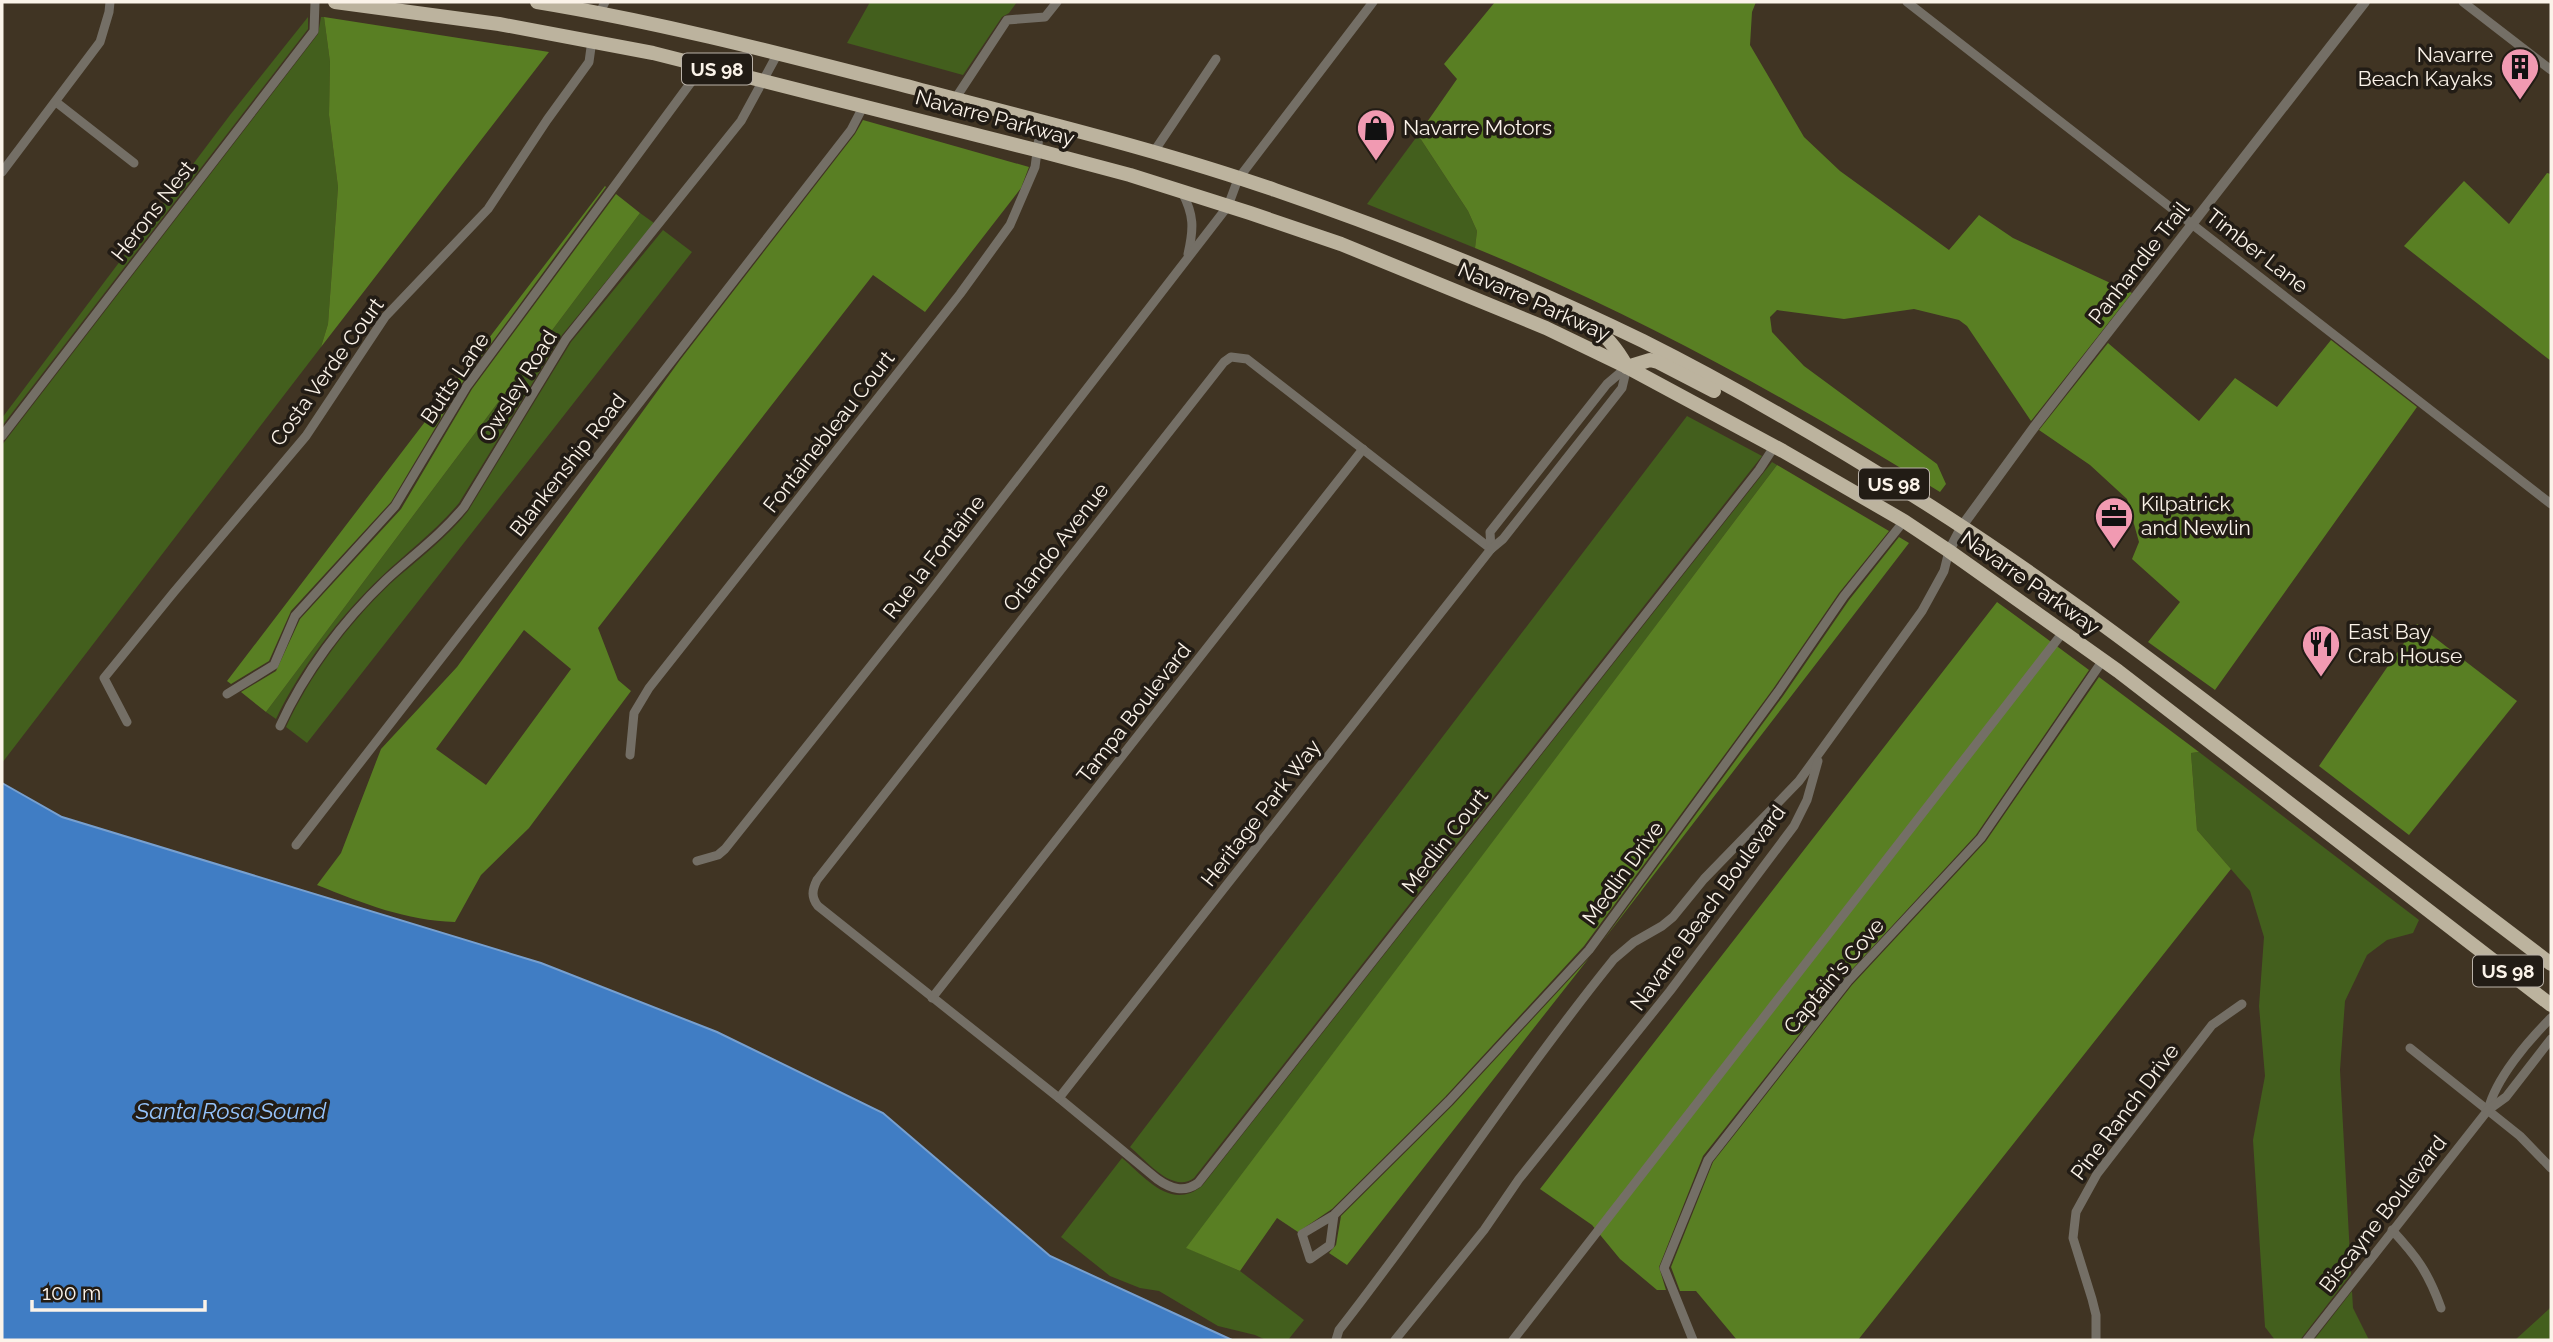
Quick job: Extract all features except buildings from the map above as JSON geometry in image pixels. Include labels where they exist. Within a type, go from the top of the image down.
[{"type":"highway","name":"Navarre Parkway","points":[[335,2],[499,24],[592,40],[864,105],[1036,150],[1228,206],[1340,244],[1546,328],[1627,367],[1904,521],[2103,660],[2551,1004]]},
{"type":"highway","name":"Navarre Parkway","points":[[537,2],[602,7],[1153,153],[1273,189],[1430,247],[1560,302],[1680,360],[1874,472],[2012,559],[2121,637],[2551,964]]},
{"type":"highway","points":[[1560,302],[1597,328],[1620,354],[1627,367],[1650,360],[1658,362],[1827,453],[1874,472]]},
{"type":"street","points":[[2,172],[100,42],[110,2]]},
{"type":"street","name":"Herons Nest","points":[[2,436],[314,31],[315,2]]},
{"type":"street","points":[[955,99],[1007,20],[1045,17],[1057,2]]},
{"type":"street","name":"Rue la Fontaine","points":[[697,861],[718,855],[725,849],[932,589],[1228,206],[1238,179],[1373,2]]},
{"type":"street","name":"Timber Lane","points":[[1907,2],[2551,504]]},
{"type":"street","name":"Panhandle Trail","points":[[1948,551],[1962,526],[2035,426],[2365,2]]},
{"type":"street","points":[[2463,2],[2551,70]]},
{"type":"street","name":"Costa Verde Court","points":[[127,722],[104,678],[306,436],[385,317],[488,209],[589,62],[592,40]]},
{"type":"street","name":"Owsley Road","points":[[279,726],[294,694],[353,615],[464,507],[566,339],[741,121],[778,54]]},
{"type":"street","points":[[1153,153],[1216,59]]},
{"type":"street","name":"Butts Lane","points":[[227,694],[274,665],[295,615],[396,506],[467,386],[703,66]]},
{"type":"street","points":[[56,102],[134,163]]},
{"type":"street","name":"Blankenship Road","points":[[296,845],[843,141],[864,105]]},
{"type":"street","name":"Fontainebleau Court","points":[[630,755],[631,726],[640,701],[960,294],[1010,225],[1035,167],[1041,122]]},
{"type":"street","name":"Rue la Fontaine","points":[[1182,192],[1192,214],[1192,237],[1187,259]]},
{"type":"street","name":"Orlando Avenue","points":[[932,998],[818,906],[813,900],[817,880],[1224,362],[1231,357],[1248,359],[1491,549]]},
{"type":"street","name":"Heritage Park Way","points":[[1491,549],[1490,532],[1607,384],[1627,367]]},
{"type":"street","name":"Heritage Park Way","points":[[1059,1098],[1491,549],[1503,539],[1622,388],[1627,367]]},
{"type":"street","name":"Medlin Court","points":[[1059,1098],[1166,1186],[1182,1190],[1198,1183],[1742,492],[1774,447]]},
{"type":"street","name":"Tampa Boulevard","points":[[932,998],[1363,449]]},
{"type":"street","name":"Medlin Drive","points":[[1334,1215],[1330,1245],[1311,1259],[1302,1234],[1334,1215],[1449,1101],[1589,950],[1778,692],[1844,596],[1904,521]]},
{"type":"street","points":[[1819,756],[1922,611],[1944,571],[1948,551]]},
{"type":"street","points":[[1513,1340],[2064,631]]},
{"type":"street","name":"Captain's Cove","points":[[1693,1340],[1664,1268],[1708,1160],[1848,981],[1981,838],[2103,660]]},
{"type":"street","name":"Navarre Beach Boulevard","points":[[1336,1340],[1339,1330],[1398,1254],[1503,1102],[1607,967],[1626,948],[1673,917],[1703,879],[1778,805],[1819,756]]},
{"type":"street","name":"Navarre Beach Boulevard","points":[[1395,1340],[1484,1230],[1519,1178],[1670,991],[1794,826],[1807,800],[1819,756]]},
{"type":"street","points":[[932,998],[1059,1098]]},
{"type":"street","name":"Pine Ranch Drive","points":[[2096,1340],[2096,1315],[2073,1238],[2076,1212],[2097,1174],[2212,1026],[2242,1004]]},
{"type":"street","name":"Biscayne Boulevard","points":[[2488,1110],[2493,1091],[2551,1018]]},
{"type":"street","name":"Biscayne Boulevard","points":[[2307,1340],[2488,1110],[2506,1097],[2551,1039]]},
{"type":"street","points":[[2410,1048],[2488,1110],[2538,1153],[2551,1168]]},
{"type":"street","points":[[2392,1230],[2431,1279],[2441,1308]]},
{"type":"green space","points":[[870,2],[1017,2],[1009,13],[1002,17],[963,75],[847,43]]},
{"type":"green space","points":[[1495,2],[1756,2],[1752,12],[1750,45],[1804,137],[1840,171],[1949,250],[1979,215],[2013,238],[2132,293],[2031,421],[1967,326],[1959,320],[1914,309],[1844,319],[1777,310],[1770,317],[1772,332],[1804,366],[1937,464],[1946,484],[1940,492],[1827,424],[1654,330],[1475,248],[1477,231],[1468,211],[1418,135],[1457,79],[1444,64]]},
{"type":"green space","points":[[308,17],[308,29],[2,426],[2,418],[230,115]]},
{"type":"green space","points":[[321,17],[324,17],[330,62],[329,115],[338,187],[328,324],[321,347],[2,763],[2,445],[318,34]]},
{"type":"green space","points":[[324,17],[549,52],[321,347],[328,324],[338,187],[329,115],[330,62]]},
{"type":"green space","points":[[863,120],[1029,167],[1021,188],[925,312],[873,275],[598,628],[618,680],[631,691],[529,828],[481,875],[455,922],[402,915],[317,885],[341,853],[381,749],[457,667],[680,360],[855,134]],"holes":[[[524,630],[571,669],[486,785],[436,749]]]},
{"type":"green space","points":[[1418,135],[1468,211],[1477,231],[1475,248],[1367,204]]},
{"type":"green space","points":[[2547,173],[2551,174],[2551,361],[2404,246],[2464,181],[2509,224]]},
{"type":"green space","points":[[605,186],[462,383],[391,502],[291,611],[269,661],[231,684],[227,681]]},
{"type":"green space","points":[[616,194],[640,213],[266,712],[241,692],[276,671],[300,619],[401,509],[472,389]]},
{"type":"green space","points":[[640,213],[654,223],[562,335],[459,503],[441,523],[365,592],[336,626],[297,680],[276,719],[266,712]]},
{"type":"green space","points":[[663,230],[692,252],[307,743],[286,727],[318,669],[374,599],[441,540],[468,511],[571,342]]},
{"type":"green space","points":[[2331,340],[2417,407],[2215,690],[2148,642],[2180,602],[2132,559],[2139,542],[2127,499],[2090,465],[2039,430],[2108,343],[2199,421],[2235,378],[2277,407]]},
{"type":"green space","points":[[1687,416],[1762,456],[1194,1178],[1186,1182],[1168,1179],[1130,1147]]},
{"type":"green space","points":[[1772,462],[1777,465],[1187,1248],[1240,1271],[1304,1320],[1288,1340],[1266,1340],[1218,1326],[1159,1291],[1140,1288],[1110,1276],[1061,1237],[1122,1158],[1159,1189],[1169,1193],[1191,1193],[1202,1186]]},
{"type":"green space","points":[[1777,465],[1889,531],[1839,593],[1773,689],[1584,946],[1445,1097],[1332,1209],[1298,1232],[1277,1218],[1240,1271],[1186,1248]]},
{"type":"green space","points":[[1899,537],[1909,543],[1602,942],[1783,696],[1849,600]]},
{"type":"green space","points":[[1997,602],[2089,670],[1976,835],[1844,978],[1703,1156],[1659,1267],[1666,1290],[1657,1290],[1620,1259],[1592,1225],[1540,1189]]},
{"type":"green space","points":[[2417,624],[2517,701],[2409,835],[2319,766]]},
{"type":"green space","points":[[2099,677],[2199,752],[2191,753],[2197,830],[2231,869],[1858,1340],[1737,1340],[1696,1291],[1680,1291],[1671,1267],[1713,1162],[1852,985],[1986,841]]},
{"type":"green space","points":[[2199,752],[2419,920],[2413,933],[2387,940],[2367,955],[2345,1001],[2340,1070],[2351,1274],[2300,1340],[2275,1340],[2265,1327],[2253,1140],[2265,1076],[2259,1006],[2264,937],[2250,891],[2197,830],[2191,753]]},
{"type":"green space","points":[[1589,958],[1347,1265],[1329,1253],[1336,1245],[1341,1216],[1453,1105]]},
{"type":"green space","points":[[2352,1291],[2353,1308],[2369,1340],[2314,1340]]},
{"type":"green space","points":[[2551,1306],[2551,1340],[2515,1340],[2549,1309]]},
{"type":"water","name":"Santa Rosa Sound","points":[[2,783],[62,817],[541,963],[717,1032],[883,1113],[1050,1256],[1232,1340],[2,1340]]},
{"type":"place","name":"Navarre Beach Kayaks","points":[[2520,101]]},
{"type":"place","name":"Navarre Motors","points":[[1376,162]]},
{"type":"place","name":"Kilpatrick and Newlin","points":[[2114,550]]},
{"type":"place","name":"East Bay Crab House","points":[[2321,678]]}]
